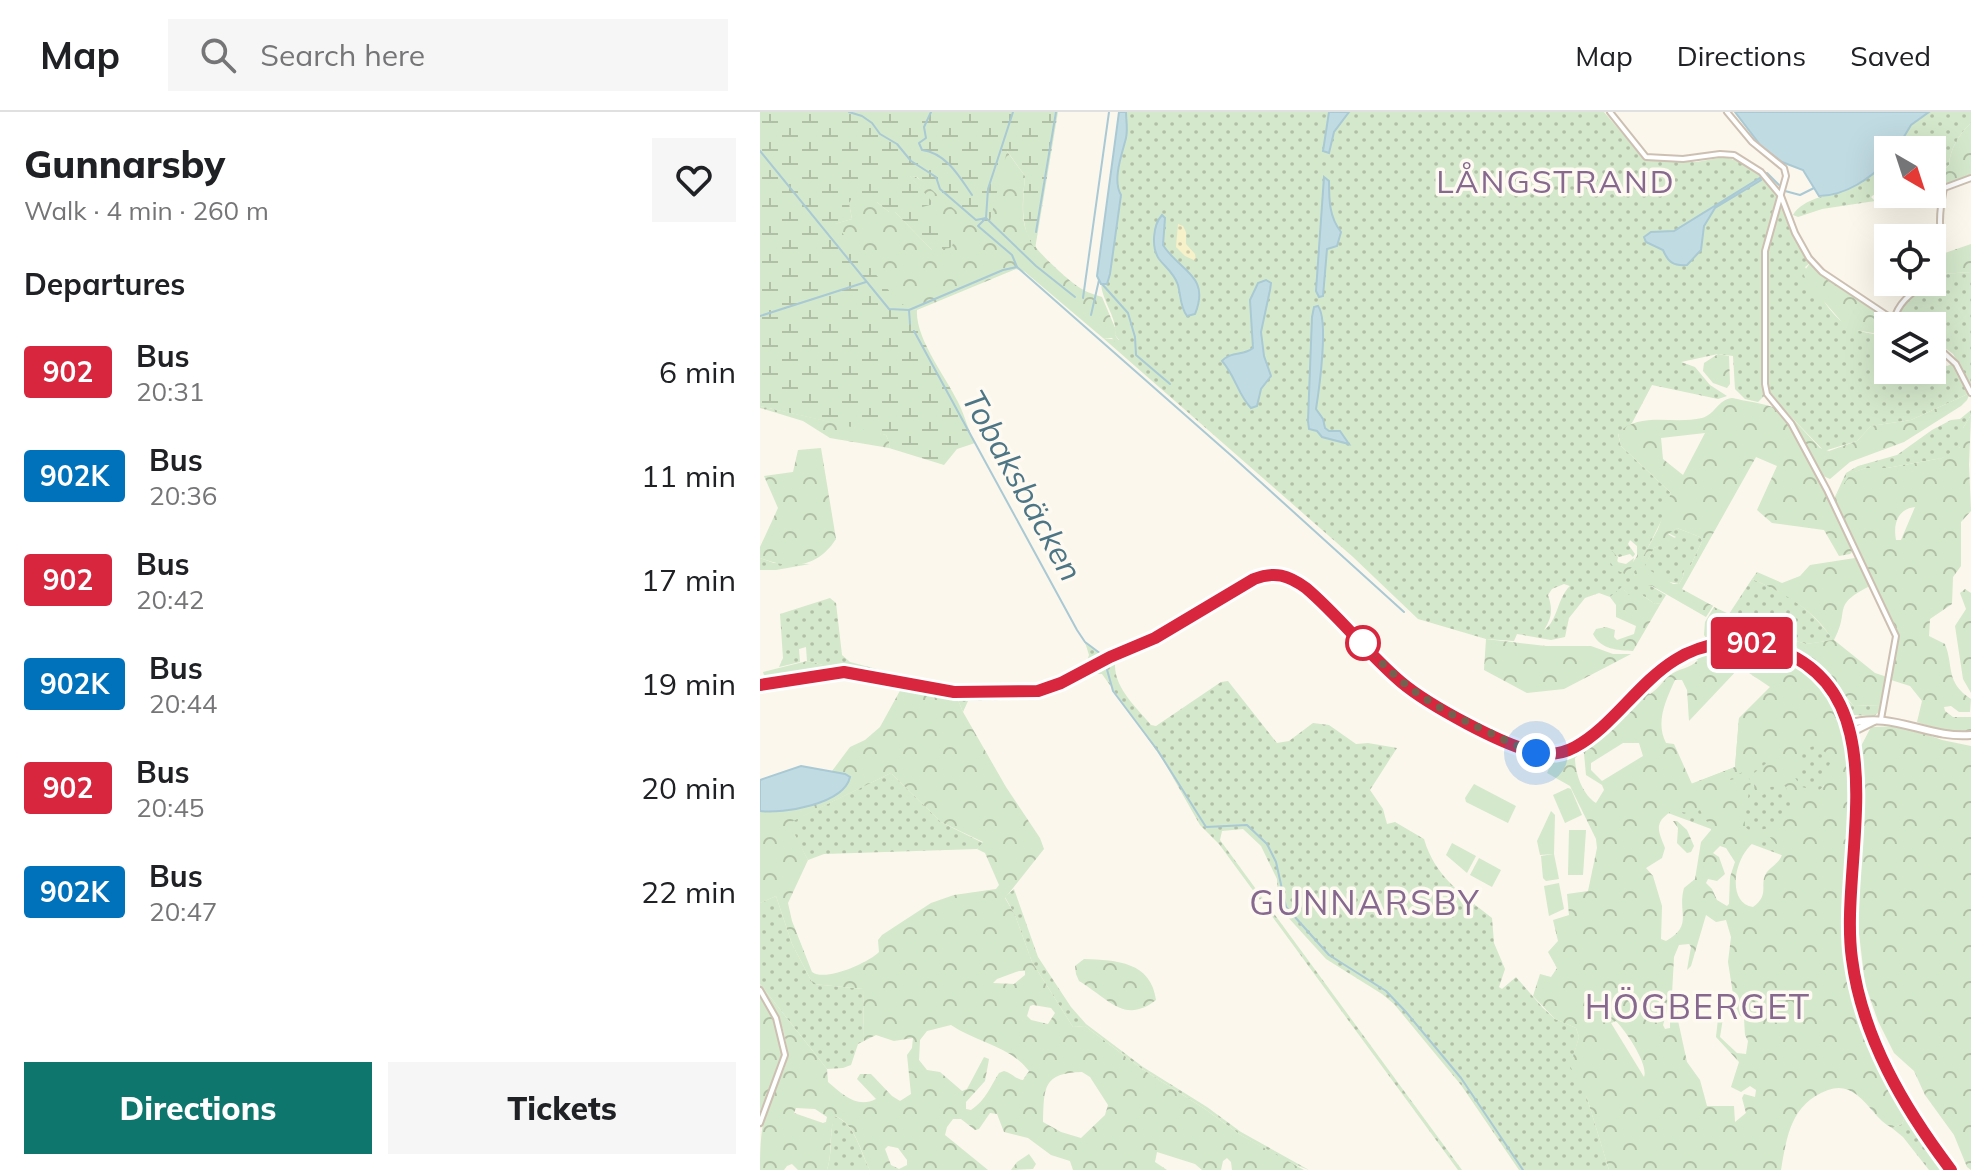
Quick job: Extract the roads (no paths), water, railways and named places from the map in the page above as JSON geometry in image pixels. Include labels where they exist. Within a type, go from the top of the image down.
[{"type":"street","points":[[1610,112],[1646,157],[1683,159],[1734,155],[1761,172],[1781,196],[1795,233],[1809,258],[1822,272],[1882,312]]},
{"type":"street","points":[[1727,112],[1752,142],[1784,168],[1786,176],[1765,251],[1765,384],[1767,394],[1791,423],[1827,490],[1896,636],[1878,720]]},
{"type":"street","points":[[1940,224],[1944,188],[1971,178]]},
{"type":"street","points":[[1946,355],[1956,364],[1971,393]]},
{"type":"street","points":[[760,685],[844,672],[954,692],[1038,691],[1155,638],[1254,579],[1272,574],[1288,577],[1306,588],[1413,692],[1455,716],[1536,753],[1556,754],[1575,747],[1674,660],[1707,647],[1730,643],[1772,647],[1801,662],[1830,691],[1848,724],[1857,777],[1848,917],[1852,959],[1861,1001],[1875,1044],[1907,1108],[1951,1170]]},
{"type":"street","points":[[1850,733],[1878,720]]},
{"type":"street","points":[[1848,724],[1878,720],[1947,734],[1971,735]]},
{"type":"street","points":[[760,990],[776,1018],[785,1055],[760,1123]]},
{"type":"water","points":[[1119,112],[1126,112],[1127,128],[1117,182],[1121,195],[1110,274],[1107,284],[1101,284],[1097,276]]},
{"type":"water","points":[[1329,112],[1349,112],[1334,132],[1329,153],[1323,151]]},
{"type":"water","points":[[1735,112],[1929,112],[1911,125],[1904,136],[1874,136],[1874,173],[1857,185],[1829,195],[1819,196],[1803,170],[1782,162],[1761,146]]},
{"type":"water","points":[[1324,177],[1329,181],[1332,214],[1341,232],[1337,246],[1327,249],[1323,296],[1319,297],[1316,291]]},
{"type":"water","points":[[1760,178],[1715,208],[1704,226],[1701,250],[1687,265],[1672,262],[1663,250],[1646,242],[1644,237],[1651,232],[1674,231]]},
{"type":"water","points":[[1162,215],[1165,218],[1163,245],[1191,275],[1199,290],[1195,314],[1187,316],[1185,313],[1176,281],[1156,254],[1155,230]]},
{"type":"water","points":[[1266,280],[1271,283],[1261,332],[1271,376],[1261,389],[1257,406],[1251,408],[1222,361],[1253,348],[1250,300],[1258,283]]},
{"type":"water","points":[[1318,306],[1323,340],[1316,409],[1325,428],[1340,431],[1349,444],[1322,437],[1317,431],[1309,429],[1312,317],[1314,307]]},
{"type":"water","points":[[801,766],[850,777],[837,794],[825,800],[797,809],[760,811],[760,780]]},
{"type":"waterway","points":[[849,112],[872,123],[880,134],[897,144],[911,161],[936,177],[940,189],[976,220],[986,218],[1036,266],[1075,297]]},
{"type":"waterway","points":[[931,112],[924,127],[926,138],[919,143],[922,150],[945,161],[972,195]]},
{"type":"waterway","points":[[1013,112],[988,189],[986,218],[978,226],[1012,255],[1017,267]]},
{"type":"waterway","points":[[1036,232],[1056,112]]},
{"type":"waterway","points":[[1083,298],[1109,112]]},
{"type":"waterway","name":"Tobaksbäcken","points":[[760,151],[889,309],[909,310],[910,324]]},
{"type":"waterway","points":[[1767,173],[1779,185]]},
{"type":"waterway","points":[[1785,191],[1800,195],[1814,188]]},
{"type":"waterway","points":[[909,310],[1017,267],[1404,612]]},
{"type":"waterway","points":[[1091,315],[1099,280]]},
{"type":"waterway","points":[[760,316],[866,282]]},
{"type":"waterway","points":[[1102,284],[1128,313],[1136,355],[1170,384]]},
{"type":"waterway","name":"Tobaksbäcken","points":[[914,331],[1077,630],[1085,642],[1101,654]]},
{"type":"waterway","name":"Tobaksbäcken","points":[[1106,666],[1113,691],[1158,751],[1206,827],[1247,825],[1267,844],[1276,862],[1286,907],[1329,955],[1386,991],[1406,1012],[1461,1078],[1523,1170]]},
{"type":"district","name":"LÅNGSTRAND","points":[[1556,181]]},
{"type":"district","name":"GUNNARSBY","points":[[1365,902]]},
{"type":"district","name":"HÖGBERGET","points":[[1698,1006]]}]
